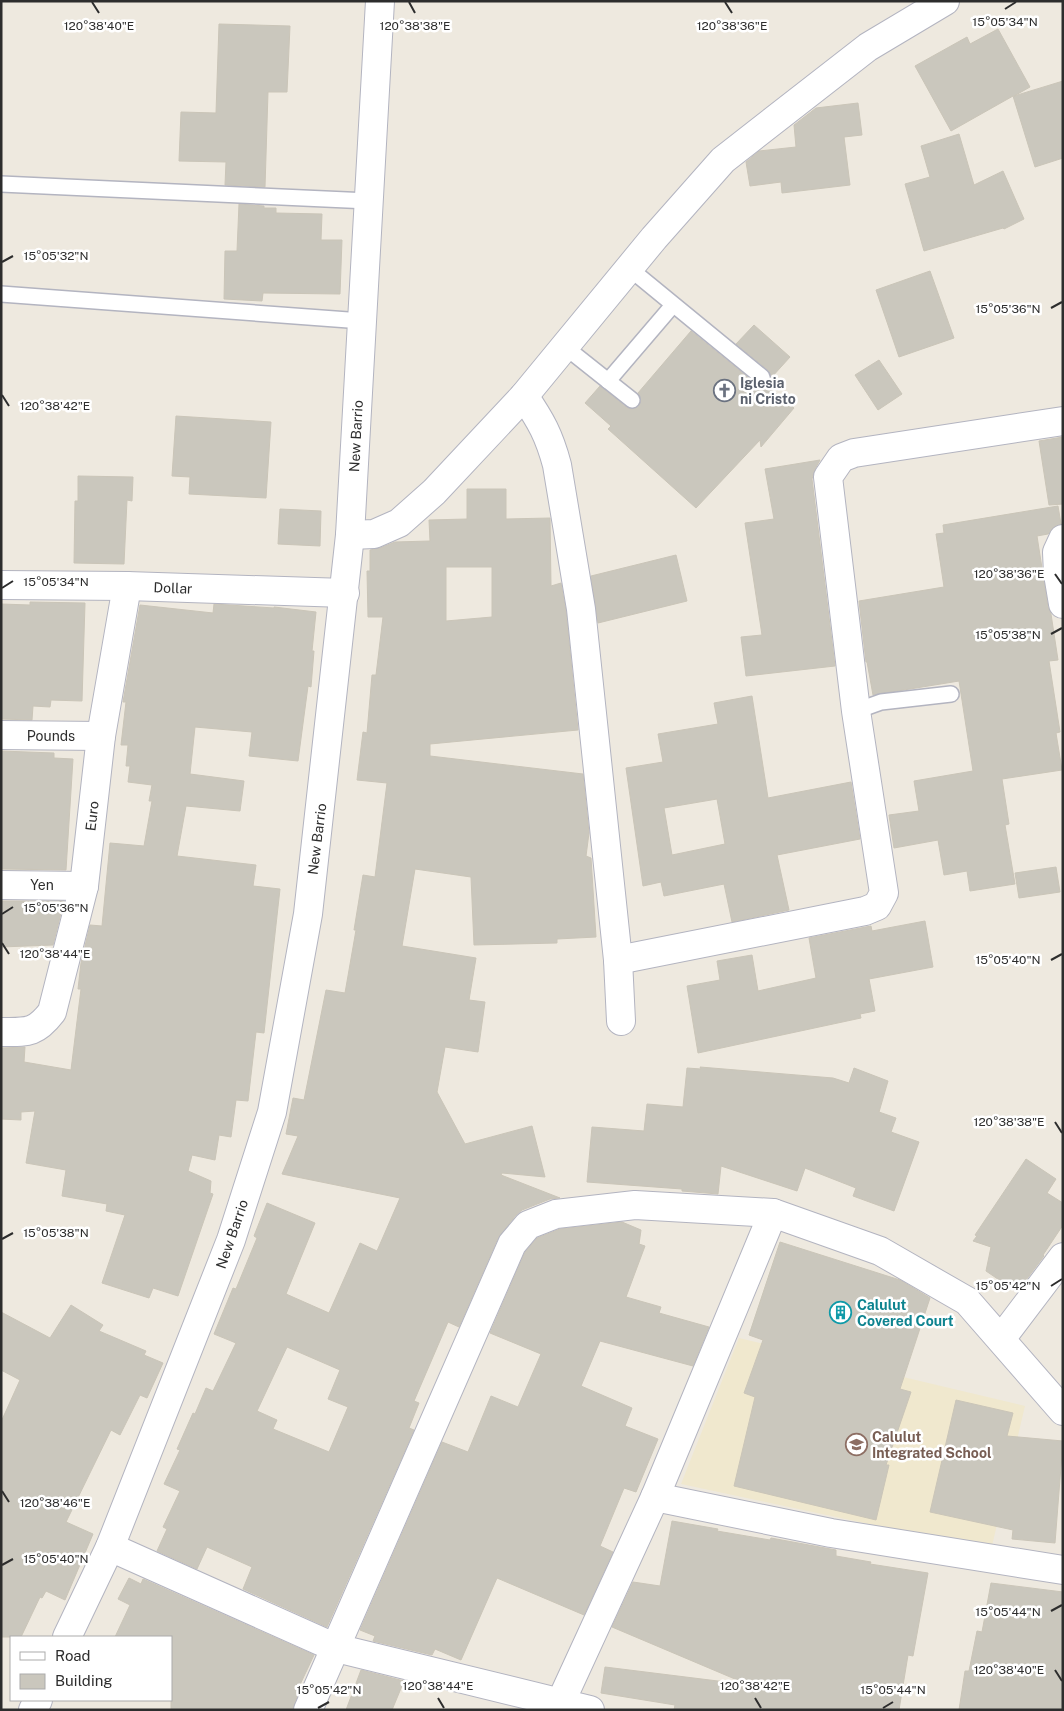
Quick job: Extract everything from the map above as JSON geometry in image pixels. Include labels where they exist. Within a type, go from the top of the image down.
[{"type":"street","name":"New Barrio","points":[[67,1636],[110,1547],[231,1240],[272,1112],[308,914],[345,593],[350,535],[380,1]]},
{"type":"street","points":[[350,535],[374,534],[399,523],[434,492],[524,396],[629,268],[723,160],[868,47],[945,1]]},
{"type":"street","points":[[524,396],[545,427],[552,445],[559,475],[581,609],[618,960],[621,1021]]},
{"type":"street","points":[[618,960],[865,911],[877,906],[884,893],[856,711],[828,477],[841,458],[854,453],[1063,421]]},
{"type":"street","points":[[1063,539],[1057,552],[1058,574],[1063,604]]},
{"type":"street","name":"Dollar","points":[[1,585],[127,586],[345,593]]},
{"type":"street","name":"Euro","points":[[1,1032],[28,1032],[42,1024],[52,1012],[84,886],[101,736],[127,586]]},
{"type":"street","name":"Pounds","points":[[1,736],[101,736]]},
{"type":"street","name":"Yen","points":[[1,885],[84,886]]},
{"type":"street","points":[[308,1710],[512,1244],[528,1225],[556,1214],[635,1205],[773,1213],[880,1251],[967,1301],[1063,1411]]},
{"type":"street","points":[[559,1706],[655,1497],[773,1213]]},
{"type":"street","points":[[1001,1339],[1063,1257]]},
{"type":"street","points":[[655,1497],[831,1533],[1063,1570]]},
{"type":"street","points":[[110,1547],[336,1648],[559,1706],[590,1710]]},
{"type":"lane","points":[[1,184],[369,201]]},
{"type":"lane","points":[[629,268],[762,376]]},
{"type":"lane","points":[[1,294],[362,322]]},
{"type":"lane","points":[[608,381],[673,305]]},
{"type":"lane","points":[[564,346],[632,400]]},
{"type":"lane","points":[[856,711],[881,702],[951,694]]},
{"type":"shaded area","name":"Calulut Integrated School","points":[[739,1338],[1025,1406],[991,1550],[681,1484]]},
{"type":"building","points":[[219,24],[290,26],[287,92],[268,92],[265,187],[225,185],[226,162],[179,161],[181,112],[216,113]]},
{"type":"building","points":[[998,29],[1030,87],[1014,96],[1063,81],[1063,158],[1035,167],[1013,96],[951,131],[915,66],[967,37],[970,44]]},
{"type":"building","points":[[858,103],[862,135],[844,137],[850,185],[782,193],[781,182],[750,186],[746,162],[759,151],[796,147],[794,125],[816,108]]},
{"type":"building","points":[[959,134],[974,185],[1003,171],[1024,219],[1004,229],[924,251],[905,184],[930,177],[921,146]]},
{"type":"building","points":[[239,204],[276,208],[276,213],[322,214],[321,240],[342,240],[340,294],[263,293],[262,301],[224,299],[225,251],[237,251]]},
{"type":"building","points":[[930,271],[954,338],[899,357],[876,290]]},
{"type":"building","points":[[754,325],[790,357],[771,378],[768,370],[736,344]]},
{"type":"building","points":[[691,331],[756,384],[766,385],[794,408],[761,447],[760,440],[696,508],[608,429],[611,426],[585,403],[600,386],[626,407],[636,408],[641,401],[638,393]]},
{"type":"building","points":[[879,360],[902,394],[878,410],[855,375]]},
{"type":"building","points":[[176,416],[271,422],[266,498],[189,494],[190,477],[172,476]]},
{"type":"building","points":[[1063,437],[1063,504],[1049,505],[1039,441]]},
{"type":"building","points":[[820,460],[812,479],[835,666],[746,676],[741,637],[762,635],[745,523],[774,519],[765,469]]},
{"type":"building","points":[[78,476],[133,477],[132,501],[127,500],[124,564],[74,563],[75,501],[78,501]]},
{"type":"building","points":[[467,489],[506,489],[506,519],[550,518],[551,586],[561,583],[566,611],[578,730],[430,744],[430,756],[583,774],[589,833],[586,856],[591,858],[596,937],[557,939],[557,943],[474,945],[471,877],[415,869],[402,946],[476,958],[469,1000],[485,1002],[478,1052],[445,1047],[437,1092],[465,1144],[532,1126],[545,1177],[502,1173],[501,1175],[560,1198],[550,1199],[522,1210],[516,1215],[498,1238],[459,1327],[448,1322],[414,1401],[419,1403],[409,1428],[414,1430],[327,1627],[243,1589],[252,1567],[207,1547],[197,1569],[157,1551],[167,1529],[163,1527],[180,1491],[164,1484],[180,1450],[177,1449],[193,1413],[195,1414],[206,1388],[213,1391],[236,1343],[214,1334],[233,1288],[236,1289],[257,1238],[254,1236],[267,1203],[315,1223],[286,1294],[329,1313],[360,1243],[377,1251],[400,1198],[282,1174],[298,1136],[286,1134],[293,1098],[304,1100],[326,990],[345,993],[363,875],[375,877],[387,783],[357,780],[363,732],[367,733],[372,675],[376,675],[383,617],[368,617],[367,571],[370,571],[370,550],[395,542],[430,541],[429,520],[467,519]],"holes":[[[446,567],[492,567],[492,617],[446,621]],[[287,1347],[340,1370],[328,1399],[348,1407],[329,1452],[273,1429],[277,1420],[257,1411]]]},
{"type":"building","points":[[1058,506],[1061,524],[1054,527],[1048,534],[1037,536],[1058,660],[1049,661],[1060,732],[1056,733],[1062,770],[1002,779],[1009,824],[1005,825],[1015,884],[970,891],[967,871],[944,875],[938,840],[894,848],[889,815],[919,811],[914,781],[973,771],[959,681],[873,695],[866,662],[859,601],[944,587],[936,534],[944,533],[943,525]]},
{"type":"building","points":[[280,509],[321,511],[320,546],[278,544]]},
{"type":"building","points":[[676,555],[687,601],[598,623],[591,576]]},
{"type":"building","points":[[30,602],[85,603],[82,701],[51,700],[50,707],[33,706],[32,720],[1,719],[1,604],[30,605]]},
{"type":"building","points":[[214,604],[274,607],[316,612],[311,687],[308,686],[298,761],[249,756],[252,732],[195,727],[190,774],[244,781],[240,811],[186,806],[177,856],[256,865],[253,886],[280,889],[264,1033],[256,1032],[248,1101],[236,1100],[231,1137],[219,1135],[215,1160],[192,1155],[188,1171],[211,1181],[210,1193],[213,1194],[178,1296],[153,1288],[149,1298],[102,1283],[125,1215],[106,1211],[107,1204],[62,1196],[66,1170],[26,1163],[35,1111],[21,1112],[21,1120],[1,1119],[1,1048],[25,1047],[24,1062],[71,1070],[81,989],[78,989],[81,963],[90,925],[102,926],[110,843],[144,846],[152,801],[149,801],[152,785],[128,782],[130,766],[126,766],[128,745],[121,745],[126,702],[123,702],[140,605],[213,613]]},
{"type":"building","points":[[752,696],[768,798],[851,782],[860,839],[777,855],[789,910],[732,922],[724,884],[664,896],[661,882],[643,886],[626,768],[663,762],[658,734],[718,724],[714,703]],"holes":[[[717,799],[725,844],[672,855],[664,808]]]},
{"type":"building","points":[[1,751],[54,753],[54,758],[73,759],[66,870],[1,869]]},
{"type":"building","points":[[1056,867],[1060,892],[1019,898],[1015,873]]},
{"type":"building","points":[[1,901],[64,901],[53,945],[1,947]]},
{"type":"building","points":[[925,921],[933,967],[869,979],[875,1011],[860,1014],[861,1018],[698,1053],[687,986],[720,980],[717,961],[752,955],[758,991],[816,978],[809,938],[871,926],[872,931]]},
{"type":"building","points":[[700,1067],[833,1078],[849,1083],[854,1068],[888,1081],[879,1112],[896,1118],[891,1132],[919,1142],[894,1211],[853,1196],[856,1188],[805,1168],[797,1191],[721,1166],[718,1194],[682,1191],[682,1189],[587,1182],[592,1127],[644,1131],[647,1104],[683,1107],[687,1068],[701,1069]]},
{"type":"building","points":[[1026,1159],[1056,1179],[1047,1193],[1063,1203],[1063,1225],[1044,1256],[1017,1292],[986,1271],[991,1247],[973,1241],[977,1236],[975,1235]]},
{"type":"building","points":[[622,1222],[641,1230],[639,1244],[645,1246],[626,1297],[661,1307],[659,1313],[709,1327],[693,1366],[600,1341],[581,1386],[632,1408],[625,1426],[658,1439],[636,1492],[624,1488],[600,1546],[613,1552],[584,1615],[497,1578],[461,1660],[435,1649],[432,1655],[373,1641],[375,1636],[360,1630],[442,1442],[468,1452],[491,1396],[518,1407],[541,1354],[490,1333],[525,1252],[537,1238],[560,1229]]},
{"type":"building","points":[[780,1242],[900,1280],[930,1298],[900,1389],[911,1392],[886,1465],[889,1465],[876,1520],[734,1486],[755,1397],[744,1393],[763,1340],[749,1335]]},
{"type":"building","points":[[71,1305],[103,1325],[99,1331],[146,1351],[144,1355],[163,1363],[147,1398],[140,1395],[120,1435],[111,1430],[66,1522],[93,1534],[65,1600],[46,1591],[42,1598],[40,1597],[21,1636],[1,1637],[1,1422],[20,1380],[1,1370],[1,1312],[50,1338]]},
{"type":"building","points":[[956,1400],[1013,1413],[1007,1436],[1063,1441],[1055,1543],[1012,1539],[1013,1530],[930,1512]]},
{"type":"building","points":[[672,1521],[718,1529],[717,1531],[770,1540],[771,1538],[836,1550],[836,1556],[871,1562],[870,1564],[928,1573],[913,1656],[908,1655],[899,1710],[674,1710],[675,1705],[601,1693],[605,1667],[742,1684],[742,1682],[612,1627],[633,1582],[660,1586]]},
{"type":"building","points":[[129,1578],[141,1584],[143,1579],[314,1655],[297,1691],[299,1692],[292,1710],[171,1710],[172,1636],[115,1636],[130,1605],[118,1599]]},
{"type":"building","points":[[991,1583],[1063,1592],[1063,1710],[959,1710],[965,1671],[969,1671],[977,1631],[982,1632]]},
{"type":"building","points":[[361,1670],[404,1681],[392,1710],[346,1710]]},
{"type":"place","name":"Iglesia ni Cristo","points":[[724,391]]},
{"type":"place","name":"Calulut Covered Court","points":[[841,1313]]},
{"type":"place","name":"Calulut Integrated School","points":[[856,1445]]}]
